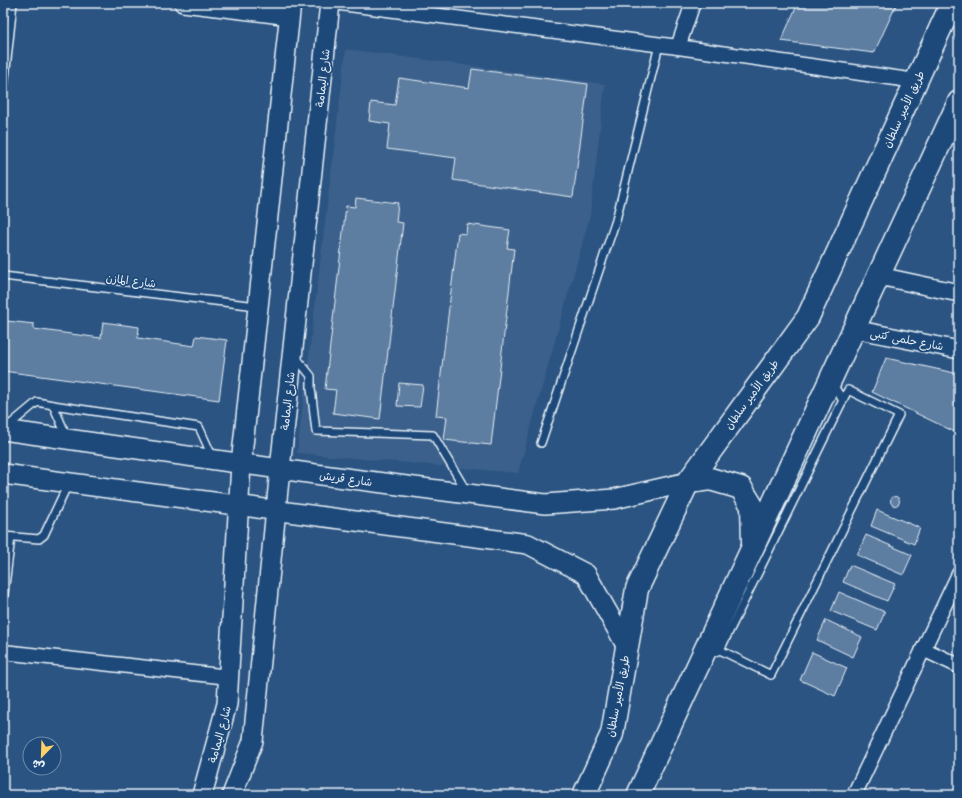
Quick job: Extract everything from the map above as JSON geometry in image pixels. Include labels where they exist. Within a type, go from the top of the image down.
[{"type":"main road","name":"شارع اليمامة","points":[[232,795],[253,741],[292,353],[330,3]]},
{"type":"main road","name":"طريق الأمير سلطان","points":[[584,795],[612,734],[626,645],[637,589],[688,482],[808,317],[952,3]]},
{"type":"main road","name":"شارع اليمامة","points":[[202,795],[228,704],[241,464],[290,10]]},
{"type":"main road","points":[[638,795],[711,654],[753,547],[959,102]]},
{"type":"main road","name":"شارع قريش","points":[[3,430],[213,458],[241,464],[468,494],[553,503],[614,500],[688,482]]},
{"type":"main road","points":[[3,474],[528,544],[586,574],[626,645]]},
{"type":"main road","points":[[688,482],[710,479],[741,488],[752,506],[753,547]]},
{"type":"street","points":[[341,3],[678,47],[916,81]]},
{"type":"street","points":[[678,47],[693,3]]},
{"type":"street","points":[[193,4],[290,10]]},
{"type":"street","points":[[879,276],[959,293]]},
{"type":"street","name":"شارع حلمى كتبى","points":[[854,329],[959,350]]},
{"type":"street","points":[[854,795],[959,574]]},
{"type":"street","points":[[923,649],[959,666]]},
{"type":"street","points":[[3,652],[229,677]]},
{"type":"lane","points":[[3,97],[13,3]]},
{"type":"lane","points":[[541,442],[616,220],[659,45]]},
{"type":"lane","name":"شارع المازن","points":[[3,276],[257,306]]},
{"type":"lane","points":[[292,353],[311,376],[316,431],[433,435],[468,494]]},
{"type":"lane","points":[[830,380],[843,401]]},
{"type":"lane","points":[[848,390],[899,415],[771,675],[711,654],[848,390]]},
{"type":"lane","points":[[3,430],[37,402],[53,404],[199,428],[213,458]]},
{"type":"lane","points":[[53,404],[68,439]]},
{"type":"lane","points":[[3,536],[34,540],[39,539],[44,535],[68,482]]},
{"type":"lane","points":[[3,602],[11,537]]},
{"type":"shaded area","points":[[346,49],[605,84],[590,216],[518,473],[297,453]]},
{"type":"building","points":[[798,3],[897,3],[874,53],[781,41]]},
{"type":"building","points":[[472,69],[588,84],[573,197],[453,180],[456,158],[387,149],[390,124],[369,121],[371,102],[395,105],[399,78],[469,88]]},
{"type":"building","points":[[356,198],[398,203],[396,222],[403,223],[380,419],[333,413],[336,390],[325,389],[346,206],[355,207]]},
{"type":"building","points":[[467,224],[510,230],[507,248],[514,249],[491,445],[444,440],[447,417],[436,416],[458,233],[466,234]]},
{"type":"building","points":[[7,321],[34,324],[34,329],[101,338],[103,322],[139,327],[138,338],[194,346],[196,336],[227,340],[219,400],[3,371],[3,351]]},
{"type":"building","points":[[886,358],[959,374],[959,434],[872,392]]},
{"type":"building","points":[[399,383],[423,385],[420,407],[397,406]]},
{"type":"building","points":[[893,497],[897,497],[899,501],[897,505],[893,505],[891,503],[891,499]]},
{"type":"building","points":[[877,510],[920,528],[914,544],[871,526]]},
{"type":"building","points":[[866,535],[912,555],[903,575],[857,555]]},
{"type":"building","points":[[850,565],[895,584],[887,601],[843,582]]},
{"type":"building","points":[[839,592],[885,612],[877,630],[831,611]]},
{"type":"building","points":[[826,620],[862,637],[853,657],[817,640]]},
{"type":"building","points":[[812,652],[847,668],[835,696],[800,680]]}]
